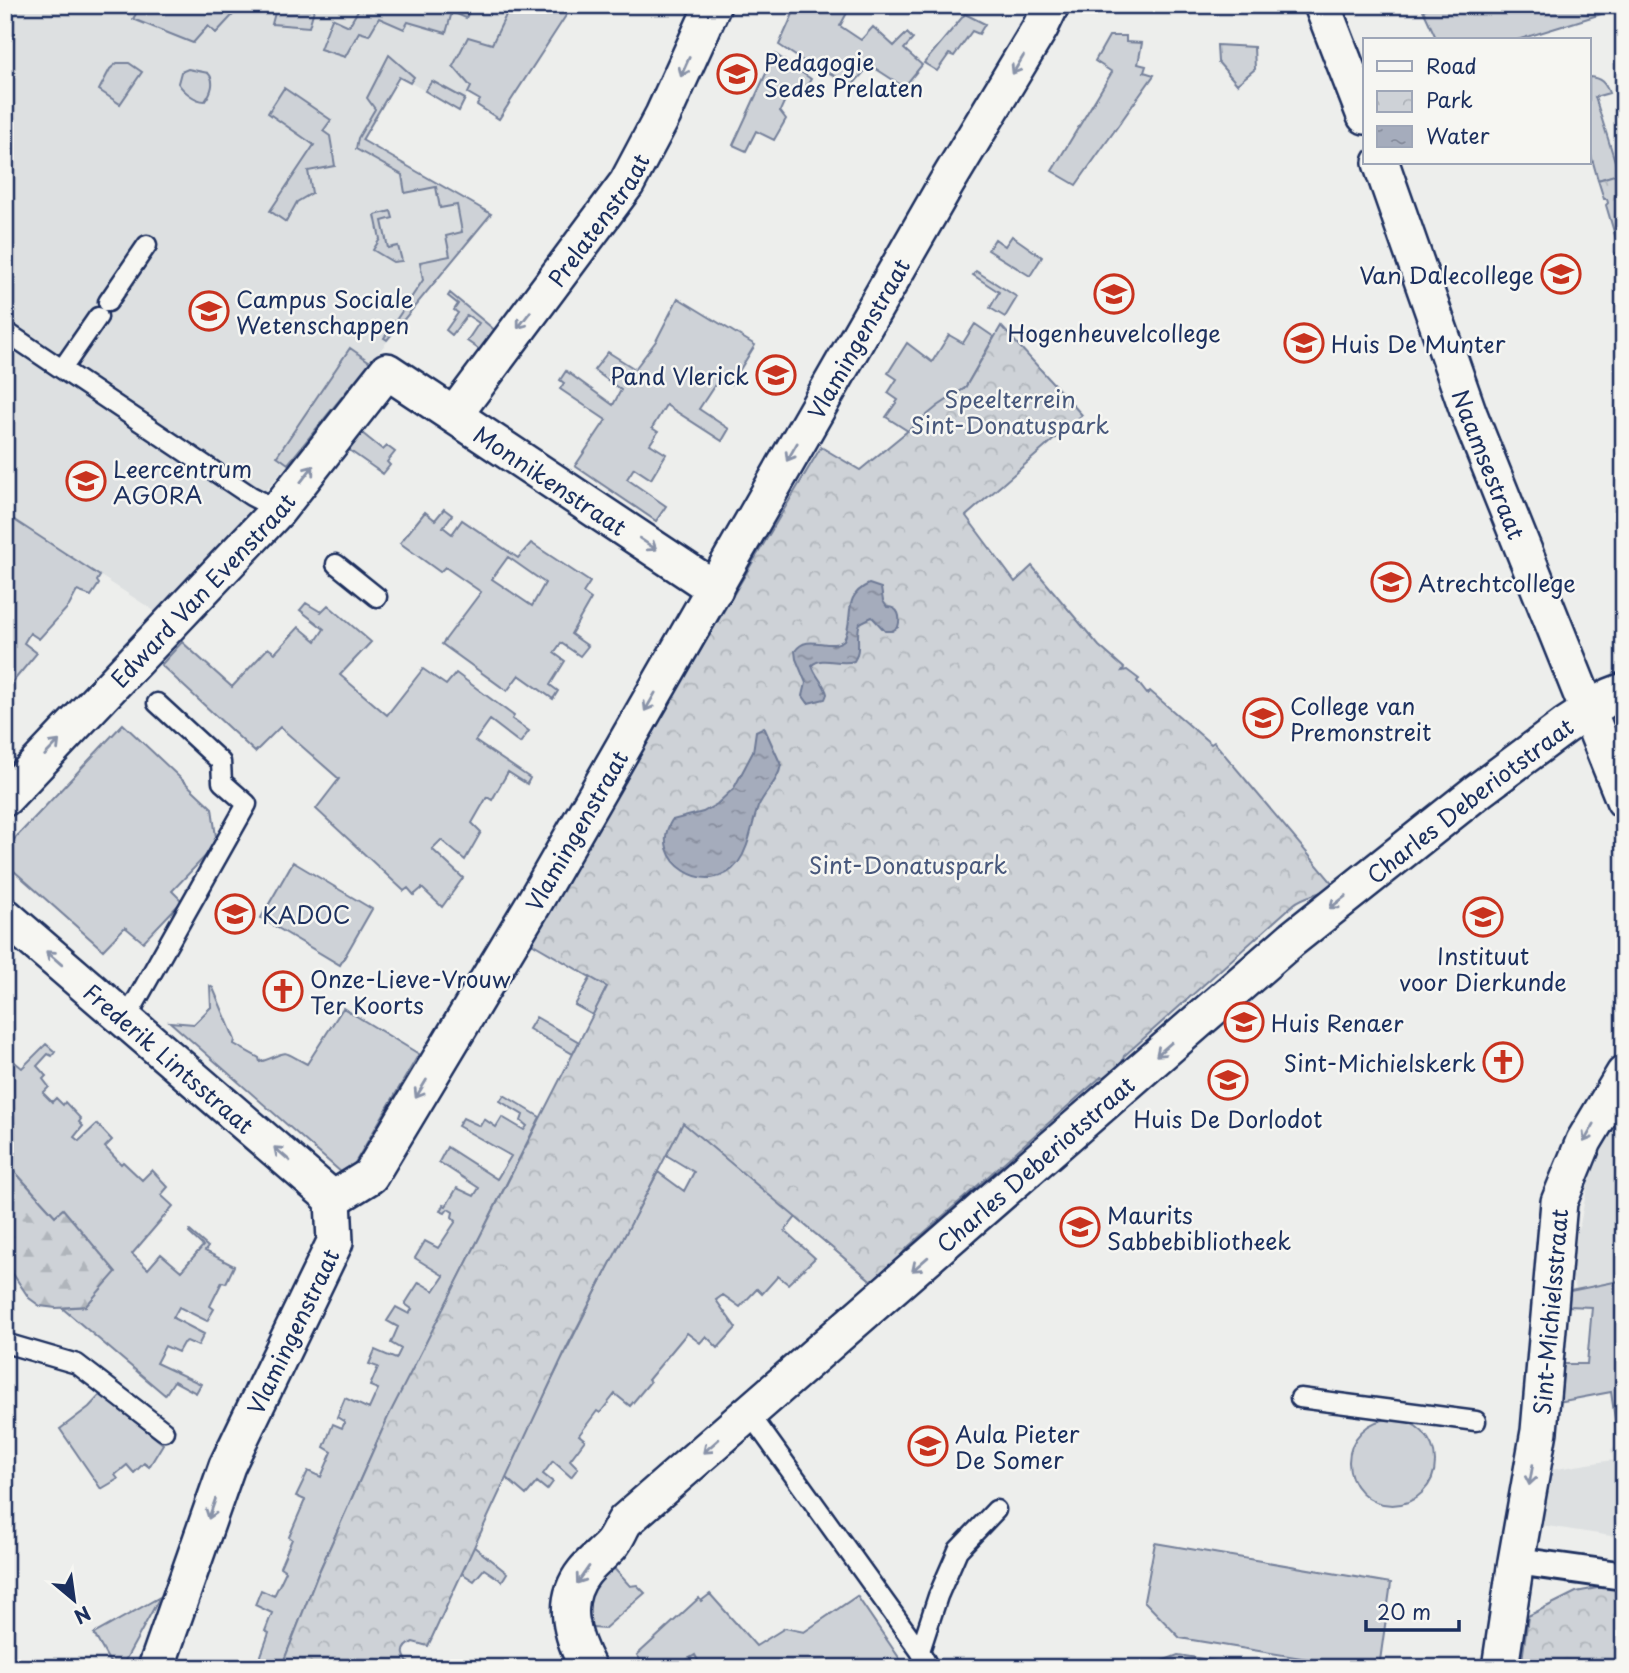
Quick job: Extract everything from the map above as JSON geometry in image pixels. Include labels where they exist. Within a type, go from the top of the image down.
[{"type":"street","name":"Prelatenstraat","points":[[454,415],[585,258],[663,115],[713,5]]},
{"type":"street","name":"Vlamingenstraat","points":[[156,1668],[221,1463],[335,1242],[333,1199],[370,1176],[534,903],[1051,5]]},
{"type":"street","points":[[1322,5],[1363,111]]},
{"type":"street","name":"Naamsestraat","points":[[1381,164],[1469,414],[1624,800]]},
{"type":"street","name":"Monnikenstraat","points":[[387,371],[715,589]]},
{"type":"street","name":"Edward Van Evenstraat","points":[[5,797],[280,517],[387,371]]},
{"type":"street","name":"Charles Deberiotstraat","points":[[588,1668],[576,1646],[570,1618],[570,1601],[583,1573],[612,1543],[625,1521],[1292,939],[1467,799],[1586,711],[1624,691]]},
{"type":"street","name":"Frederik Lintsstraat","points":[[5,916],[333,1199]]},
{"type":"street","name":"Sint-Michielsstraat","points":[[1500,1668],[1516,1561],[1559,1202],[1584,1141],[1624,1074]]},
{"type":"street","points":[[1516,1561],[1624,1576]]},
{"type":"lane","points":[[62,369],[147,245]]},
{"type":"lane","points":[[5,331],[280,517]]},
{"type":"lane","points":[[336,564],[377,597]]},
{"type":"lane","points":[[126,1019],[247,804],[222,782],[221,762],[158,703]]},
{"type":"lane","points":[[5,1343],[77,1364],[164,1431]]},
{"type":"lane","points":[[1300,1398],[1476,1420]]},
{"type":"lane","points":[[749,1413],[920,1651],[929,1668]]},
{"type":"lane","points":[[920,1651],[938,1596],[958,1550],[996,1510]]},
{"type":"shaded area","name":"Campus Sociale Wetenschappen","points":[[5,5],[511,5],[459,111],[399,76],[361,140],[491,214],[235,529],[156,612],[5,514]]},
{"type":"shaded area","points":[[1624,1100],[1624,1364],[1587,1364],[1592,1307],[1568,1306],[1571,1289],[1576,1288],[1572,1276],[1577,1230],[1591,1167]]},
{"type":"shaded area","points":[[1624,1446],[1624,1538],[1541,1525],[1550,1470],[1613,1460],[1611,1449]]},
{"type":"green space","points":[[141,5],[242,5],[216,33],[208,26],[193,43],[133,19]]},
{"type":"green space","points":[[277,5],[315,6],[309,27],[272,24]]},
{"type":"green space","points":[[361,5],[472,5],[466,18],[452,12],[446,33],[408,22],[404,29],[379,18],[369,35],[359,32],[345,57],[320,49],[332,18],[349,26]]},
{"type":"green space","points":[[490,5],[549,5],[567,14],[499,119],[477,105],[480,100],[468,93],[471,87],[453,66],[468,37],[492,44],[507,13]]},
{"type":"green space","points":[[797,5],[823,5],[848,11],[840,26],[861,40],[873,27],[894,46],[907,33],[913,39],[904,49],[922,65],[904,87],[870,65],[851,87],[819,66],[817,70],[779,45]]},
{"type":"green space","points":[[1434,5],[1624,5],[1523,38],[1436,38],[1423,10]]},
{"type":"green space","points":[[965,14],[985,24],[979,34],[972,31],[954,56],[949,54],[937,71],[924,63]]},
{"type":"green space","points":[[1109,36],[1126,36],[1126,42],[1142,43],[1138,64],[1146,66],[1144,72],[1154,75],[1076,185],[1052,171],[1112,72],[1095,61]]},
{"type":"green space","points":[[1217,45],[1254,47],[1255,69],[1237,84],[1218,62]]},
{"type":"green space","points":[[775,54],[811,79],[800,97],[793,96],[785,100],[780,111],[786,119],[774,140],[756,131],[746,151],[733,145]]},
{"type":"green space","points":[[389,55],[414,77],[410,83],[399,77],[362,140],[491,214],[387,340],[384,338],[423,280],[420,262],[450,256],[446,236],[462,232],[457,205],[440,208],[436,187],[405,193],[402,175],[356,149],[358,138],[375,109],[367,98]]},
{"type":"green space","points":[[117,63],[129,63],[142,72],[120,104],[99,90],[110,69]]},
{"type":"green space","points":[[188,69],[208,73],[210,76],[212,87],[205,101],[190,95],[178,83],[181,72]]},
{"type":"green space","points":[[1590,77],[1602,81],[1609,93],[1595,97],[1619,174],[1598,180],[1590,152]]},
{"type":"green space","points":[[432,81],[465,99],[459,111],[425,91]]},
{"type":"green space","points":[[284,88],[331,120],[323,131],[330,136],[335,166],[308,171],[312,193],[297,202],[286,222],[270,211],[314,145],[268,113]]},
{"type":"green space","points":[[1624,172],[1624,255],[1617,258],[1616,253],[1620,252],[1606,205],[1607,199],[1604,199],[1598,180]]},
{"type":"green space","points":[[391,211],[393,218],[382,221],[388,248],[398,246],[402,261],[393,262],[373,250],[380,239],[375,215]]},
{"type":"green space","points":[[1012,236],[1042,257],[1030,276],[988,250],[995,239],[1005,246]]},
{"type":"green space","points":[[976,271],[1017,297],[1005,317],[990,308],[999,292],[973,275]]},
{"type":"green space","points":[[450,293],[497,332],[483,352],[467,341],[479,323],[467,315],[452,335],[446,330],[458,313],[454,310],[458,304],[448,296]]},
{"type":"green space","points":[[678,298],[755,345],[731,384],[720,377],[699,409],[729,429],[722,441],[666,405],[652,428],[658,432],[650,444],[666,454],[651,479],[634,468],[627,479],[666,506],[656,521],[575,466],[606,420],[560,389],[564,383],[560,380],[566,371],[613,405],[621,390],[594,370],[608,352],[635,369],[656,341]]},
{"type":"green space","points":[[975,324],[994,337],[965,388],[908,431],[886,417],[898,400],[888,393],[897,379],[888,373],[907,343],[932,362],[949,335],[963,343]]},
{"type":"green space","name":"Sint-Donatuspark","points":[[1001,326],[1082,415],[966,516],[1015,582],[1032,566],[1099,646],[1124,668],[1122,671],[1127,670],[1139,679],[1137,681],[1147,694],[1150,691],[1211,744],[1214,742],[1334,885],[1294,904],[1124,1056],[1117,1072],[1101,1077],[908,1247],[902,1254],[899,1269],[880,1288],[683,1123],[567,1347],[428,1646],[413,1642],[405,1648],[405,1657],[412,1668],[281,1668],[318,1574],[388,1417],[607,987],[528,941],[821,447],[860,470],[938,406],[965,388]]},
{"type":"green space","points":[[350,348],[370,362],[288,464],[277,456]]},
{"type":"green space","points":[[362,433],[383,450],[387,446],[395,452],[387,462],[390,465],[383,474],[349,450]]},
{"type":"green space","points":[[444,509],[452,515],[443,527],[452,534],[462,520],[518,558],[531,543],[590,582],[583,593],[591,599],[571,634],[588,646],[580,656],[561,643],[554,653],[565,661],[550,685],[558,691],[553,699],[519,675],[507,691],[442,644],[481,592],[445,567],[440,572],[400,543],[425,512],[435,520]],"holes":[[[508,557],[545,583],[532,606],[492,579]]]},
{"type":"green space","points":[[5,514],[100,576],[97,581],[99,584],[91,596],[77,591],[69,606],[39,639],[30,633],[24,643],[37,653],[11,684],[5,679]]},
{"type":"green space","points":[[306,603],[321,612],[328,605],[371,642],[340,675],[387,715],[423,669],[446,685],[456,673],[514,716],[512,719],[529,731],[520,743],[490,720],[475,741],[530,778],[527,784],[508,772],[492,800],[487,797],[472,823],[481,832],[465,860],[441,840],[432,849],[463,878],[442,907],[422,888],[414,895],[408,888],[404,891],[316,809],[339,779],[280,727],[255,752],[161,665],[182,642],[232,687],[268,648],[275,653],[299,627],[316,641],[324,629],[300,610]]},
{"type":"green space","points":[[123,724],[212,808],[217,844],[172,891],[182,901],[143,942],[125,927],[103,950],[5,863],[5,849]]},
{"type":"green space","points":[[293,862],[372,909],[340,965],[261,918]]},
{"type":"green space","points":[[591,977],[607,987],[593,1015],[575,1005]]},
{"type":"green space","points":[[210,986],[235,1040],[234,1044],[259,1058],[260,1062],[285,1053],[307,1064],[343,1008],[419,1054],[349,1173],[342,1173],[170,1022],[194,1024],[211,1007]]},
{"type":"green space","points":[[536,1017],[579,1042],[573,1054],[529,1029]]},
{"type":"green space","points":[[46,1044],[55,1052],[52,1056],[48,1054],[37,1066],[46,1076],[43,1079],[49,1087],[43,1093],[52,1102],[56,1098],[63,1105],[65,1102],[81,1119],[79,1122],[83,1126],[74,1137],[79,1141],[97,1124],[112,1140],[105,1147],[121,1164],[123,1162],[142,1180],[152,1170],[168,1187],[161,1195],[173,1206],[132,1254],[148,1269],[161,1254],[181,1271],[203,1246],[190,1231],[208,1247],[205,1251],[234,1266],[210,1306],[214,1309],[207,1321],[179,1307],[173,1318],[204,1334],[198,1346],[187,1341],[178,1352],[165,1346],[156,1363],[201,1384],[196,1393],[174,1381],[165,1395],[62,1308],[86,1306],[84,1235],[62,1210],[55,1216],[5,1161],[5,1054],[22,1068]]},
{"type":"green space","points":[[713,1062],[908,1247],[902,1254],[899,1269],[880,1288],[796,1217],[785,1231],[815,1258],[788,1284],[778,1276],[762,1294],[757,1289],[740,1307],[723,1295],[716,1300],[736,1328],[718,1348],[706,1336],[700,1343],[687,1333],[630,1406],[615,1394],[600,1413],[597,1411],[579,1435],[585,1440],[570,1460],[578,1468],[571,1477],[553,1461],[543,1474],[553,1482],[547,1490],[537,1482],[526,1495],[505,1477],[618,1247],[658,1172],[684,1191],[694,1172],[666,1155]]},
{"type":"green space","points":[[504,1095],[540,1117],[379,1437],[318,1574],[281,1668],[238,1668],[241,1659],[258,1664],[269,1633],[265,1631],[272,1613],[255,1605],[261,1590],[274,1596],[286,1571],[280,1567],[305,1500],[296,1496],[308,1471],[321,1477],[332,1452],[324,1447],[333,1424],[342,1428],[345,1422],[337,1417],[345,1398],[369,1409],[378,1389],[370,1386],[378,1367],[369,1364],[375,1350],[396,1359],[401,1349],[391,1343],[398,1327],[387,1321],[396,1307],[409,1314],[412,1309],[405,1304],[419,1282],[434,1291],[444,1276],[415,1258],[425,1241],[438,1248],[456,1221],[452,1217],[453,1212],[448,1209],[445,1213],[440,1211],[443,1205],[446,1206],[457,1188],[474,1196],[479,1188],[439,1162],[447,1147],[497,1179],[511,1156],[458,1126],[463,1118],[480,1126],[484,1119],[496,1127],[502,1117],[524,1130],[527,1126],[521,1121],[523,1115],[500,1101]]},
{"type":"green space","points":[[5,1161],[55,1216],[63,1209],[116,1272],[86,1306],[40,1306],[29,1298],[5,1262]]},
{"type":"green space","points":[[1624,1280],[1624,1424],[1616,1426],[1611,1392],[1558,1402],[1563,1364],[1587,1364],[1592,1307],[1568,1306],[1570,1291]]},
{"type":"green space","points":[[101,1394],[163,1444],[149,1467],[144,1463],[134,1473],[127,1465],[115,1475],[118,1479],[101,1489],[60,1429]]},
{"type":"green space","points":[[1392,1419],[1416,1426],[1428,1438],[1435,1462],[1428,1486],[1416,1498],[1392,1505],[1368,1498],[1356,1486],[1349,1462],[1356,1438],[1368,1426]]},
{"type":"green space","points":[[1155,1543],[1391,1583],[1379,1668],[1362,1668],[1180,1638],[1144,1601]]},
{"type":"green space","points":[[473,1546],[507,1573],[502,1581],[484,1569],[474,1581],[460,1572]]},
{"type":"green space","points":[[610,1564],[630,1586],[637,1585],[645,1593],[604,1629],[593,1628],[588,1633],[587,1599]]},
{"type":"green space","points":[[1613,1585],[1624,1589],[1624,1668],[1521,1668],[1528,1616],[1576,1592]]},
{"type":"green space","points":[[710,1594],[756,1646],[785,1628],[804,1632],[857,1596],[906,1668],[702,1668],[695,1655],[673,1668],[645,1668],[637,1655],[699,1598],[701,1601]]},
{"type":"green space","points":[[160,1597],[121,1668],[113,1668],[94,1634]]},
{"type":"green space","points":[[1178,1655],[1260,1668],[1143,1668]]},
{"type":"water","points":[[869,584],[881,588],[887,607],[897,611],[898,627],[885,631],[872,617],[860,623],[858,652],[854,661],[821,661],[812,665],[827,694],[825,699],[808,703],[803,696],[806,683],[795,651],[806,643],[832,644],[844,640],[852,601],[860,589]]},
{"type":"water","points":[[764,727],[781,765],[758,807],[742,856],[726,874],[712,878],[698,877],[684,871],[667,849],[666,835],[672,820],[703,812],[717,804],[734,788],[753,752],[756,731]]},
{"type":"place","name":"Pedagogie Sedes Prelaten","points":[[737,74]]},
{"type":"place","name":"Van Dalecollege","points":[[1561,274]]},
{"type":"place","name":"Hogenheuvelcollege","points":[[1114,294]]},
{"type":"place","name":"Campus Sociale Wetenschappen","points":[[209,311]]},
{"type":"place","name":"Huis De Munter","points":[[1304,343]]},
{"type":"place","name":"Pand Vlerick","points":[[776,375]]},
{"type":"place","name":"Leercentrum AGORA","points":[[86,481]]},
{"type":"place","name":"Atrechtcollege","points":[[1391,582]]},
{"type":"place","name":"College van Premonstreit","points":[[1263,718]]},
{"type":"place","name":"KADOC","points":[[235,914]]},
{"type":"place","name":"Instituut voor Dierkunde","points":[[1483,917]]},
{"type":"place","name":"Onze-Lieve-Vrouw Ter Koorts","points":[[283,991]]},
{"type":"place","name":"Huis Renaer","points":[[1244,1022]]},
{"type":"place","name":"Sint-Michielskerk","points":[[1503,1062]]},
{"type":"place","name":"Huis De Dorlodot","points":[[1228,1080]]},
{"type":"place","name":"Maurits Sabbebibliotheek","points":[[1080,1227]]},
{"type":"place","name":"Aula Pieter De Somer","points":[[928,1446]]},
{"type":"park label","name":"Speelterrein Sint-Donatuspark","points":[[1010,411]]}]
